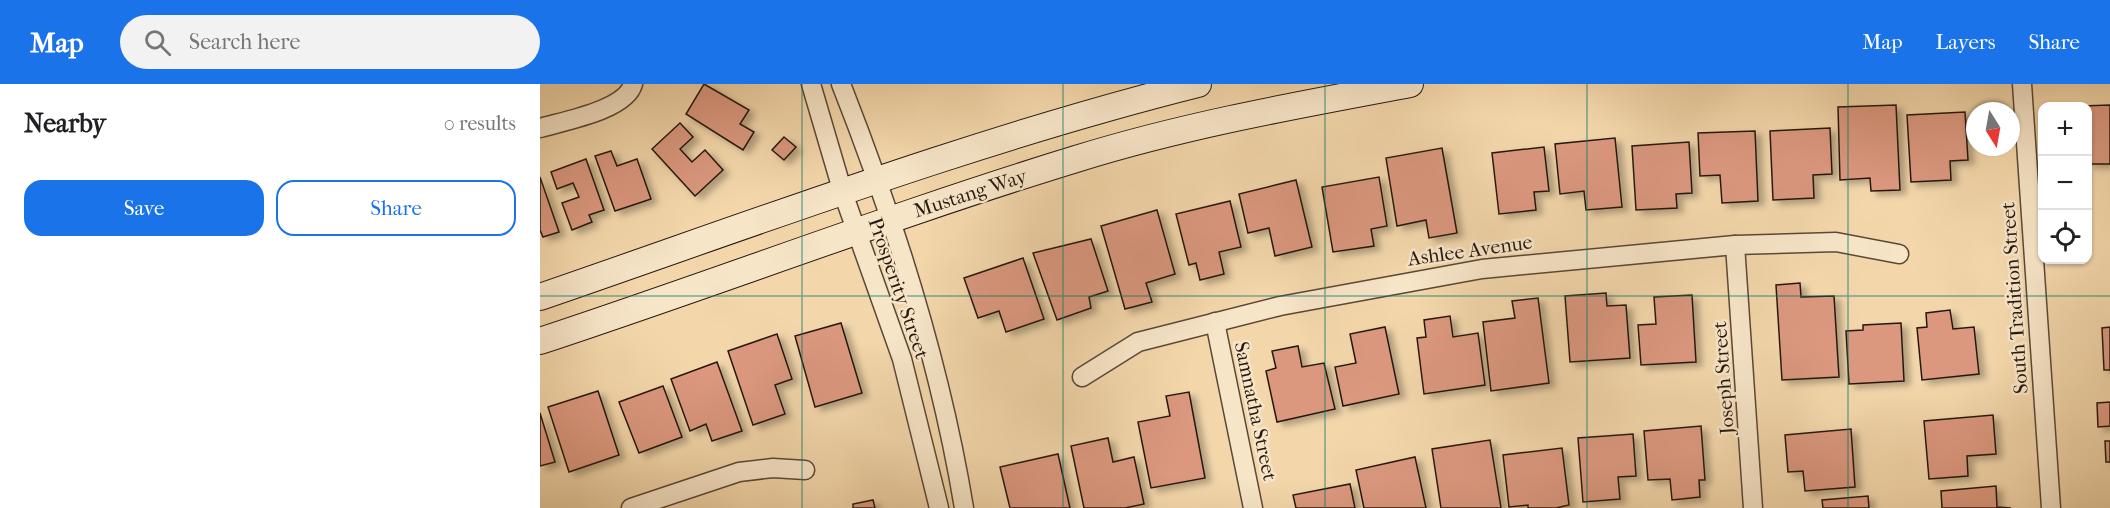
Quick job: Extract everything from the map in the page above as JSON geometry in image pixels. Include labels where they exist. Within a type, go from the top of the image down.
[{"type":"street","name":"Prosperity Street","points":[[811,84],[856,232],[902,359],[939,508]]},
{"type":"street","name":"Prosperity Street","points":[[841,84],[879,180],[891,218],[951,431],[964,508]]},
{"type":"street","name":"Mustang Way","points":[[540,297],[843,192],[1096,109],[1198,84]]},
{"type":"street","name":"Mustang Way","points":[[540,341],[891,218],[1078,158],[1251,114],[1410,84]]},
{"type":"street","name":"South Tradition Street","points":[[2022,84],[2051,508]]},
{"type":"street","points":[[540,128],[615,105],[632,87]]},
{"type":"street","name":"Ashlee Avenue","points":[[1082,377],[1138,342],[1280,306],[1482,269],[1674,249],[1736,245],[1836,242],[1899,254]]},
{"type":"street","name":"Joseph Street","points":[[1736,245],[1753,508]]},
{"type":"street","name":"Samnatha Street","points":[[1215,322],[1253,508]]},
{"type":"street","points":[[631,508],[652,505],[739,472],[773,468],[805,470]]},
{"type":"building","points":[[704,84],[749,110],[740,124],[754,132],[743,150],[686,114]]},
{"type":"building","points":[[1896,105],[1900,190],[1871,191],[1870,178],[1840,180],[1838,107]]},
{"type":"building","points":[[2110,105],[2110,164],[2092,164],[2092,106]]},
{"type":"building","points":[[1965,112],[1968,160],[1950,161],[1951,180],[1911,182],[1907,115]]},
{"type":"building","points":[[680,123],[693,137],[680,149],[692,162],[705,150],[723,170],[695,196],[652,149]]},
{"type":"building","points":[[1830,128],[1832,174],[1813,175],[1814,198],[1773,200],[1770,131]]},
{"type":"building","points":[[1755,131],[1758,201],[1722,203],[1720,175],[1700,176],[1698,133]]},
{"type":"building","points":[[784,137],[796,147],[784,160],[772,150]]},
{"type":"building","points":[[1615,138],[1622,207],[1586,210],[1584,191],[1560,194],[1555,144]]},
{"type":"building","points":[[1689,142],[1692,193],[1676,194],[1677,208],[1636,210],[1632,146]]},
{"type":"building","points":[[1544,147],[1549,191],[1534,192],[1536,210],[1499,214],[1492,153]]},
{"type":"building","points":[[1442,148],[1457,233],[1429,238],[1426,220],[1397,226],[1386,158]]},
{"type":"building","points":[[611,151],[617,166],[637,159],[651,199],[615,211],[595,156]]},
{"type":"building","points":[[586,159],[604,210],[589,215],[592,222],[572,230],[562,203],[579,197],[573,183],[557,189],[551,172]]},
{"type":"building","points":[[540,177],[559,232],[543,237],[540,230]]},
{"type":"building","points":[[1379,177],[1387,226],[1371,229],[1374,246],[1333,252],[1322,187]]},
{"type":"building","points":[[1296,180],[1312,247],[1275,256],[1269,228],[1248,233],[1239,194]]},
{"type":"building","points":[[1230,201],[1241,247],[1219,252],[1224,274],[1200,280],[1196,263],[1189,265],[1176,214]]},
{"type":"building","points":[[1157,210],[1175,274],[1146,283],[1152,302],[1125,309],[1101,226]]},
{"type":"building","points":[[1091,239],[1108,291],[1089,297],[1091,308],[1057,320],[1033,253]]},
{"type":"building","points":[[1023,258],[1044,319],[1006,332],[999,311],[978,318],[964,278]]},
{"type":"building","points":[[1800,283],[1801,297],[1834,296],[1839,377],[1782,380],[1776,285]]},
{"type":"building","points":[[1606,293],[1607,306],[1626,305],[1630,358],[1570,362],[1565,296]]},
{"type":"building","points":[[1692,295],[1696,362],[1641,365],[1638,325],[1656,324],[1654,297]]},
{"type":"building","points":[[1538,298],[1549,383],[1491,391],[1483,322],[1515,318],[1512,301]]},
{"type":"building","points":[[1950,310],[1953,329],[1974,327],[1979,374],[1922,380],[1917,328],[1927,327],[1926,313]]},
{"type":"building","points":[[1450,316],[1453,337],[1478,333],[1485,385],[1424,394],[1417,338],[1426,337],[1424,320]]},
{"type":"building","points":[[841,323],[862,393],[815,407],[795,336]]},
{"type":"building","points":[[1901,323],[1904,381],[1849,384],[1846,331],[1863,330],[1863,325]]},
{"type":"building","points":[[1385,327],[1399,394],[1343,406],[1335,367],[1356,363],[1350,334]]},
{"type":"building","points":[[2110,327],[2110,370],[2104,370],[2102,328]]},
{"type":"building","points":[[777,334],[792,379],[775,385],[785,414],[753,425],[728,351]]},
{"type":"building","points":[[1298,346],[1302,367],[1324,363],[1335,409],[1277,422],[1266,371],[1276,368],[1272,351]]},
{"type":"building","points":[[717,362],[742,431],[712,441],[706,424],[690,431],[671,379]]},
{"type":"building","points":[[663,386],[682,437],[639,453],[619,402]]},
{"type":"building","points":[[598,391],[619,455],[569,472],[548,407]]},
{"type":"building","points":[[1189,392],[1205,478],[1151,488],[1138,422],[1170,416],[1166,396]]},
{"type":"building","points":[[2110,402],[2110,426],[2098,427],[2097,403]]},
{"type":"building","points":[[540,413],[555,462],[540,466]]},
{"type":"building","points":[[1993,415],[1996,454],[1967,456],[1968,476],[1929,479],[1924,421]]},
{"type":"building","points":[[1701,426],[1705,480],[1699,480],[1700,497],[1672,500],[1670,479],[1648,480],[1644,431]]},
{"type":"building","points":[[1851,429],[1855,487],[1805,491],[1803,471],[1788,472],[1785,435]]},
{"type":"building","points":[[1633,434],[1636,476],[1618,477],[1620,499],[1583,502],[1578,438]]},
{"type":"building","points":[[1108,438],[1113,462],[1134,457],[1144,504],[1125,508],[1084,508],[1071,446]]},
{"type":"building","points":[[1490,440],[1501,508],[1441,508],[1432,449]]},
{"type":"building","points":[[2105,441],[2110,441],[2110,462],[2106,462]]},
{"type":"building","points":[[1562,448],[1569,505],[1556,508],[1528,508],[1528,505],[1509,507],[1503,455]]},
{"type":"building","points":[[1058,454],[1070,508],[1010,508],[1000,467]]},
{"type":"building","points":[[1415,457],[1426,508],[1364,508],[1356,470]]},
{"type":"building","points":[[1350,484],[1355,508],[1296,508],[1293,495]]},
{"type":"building","points":[[1996,486],[1997,507],[2011,508],[1942,508],[1941,491]]},
{"type":"building","points":[[1868,496],[1869,508],[1823,508],[1822,500]]},
{"type":"building","points":[[873,500],[875,508],[853,508],[853,504]]}]
